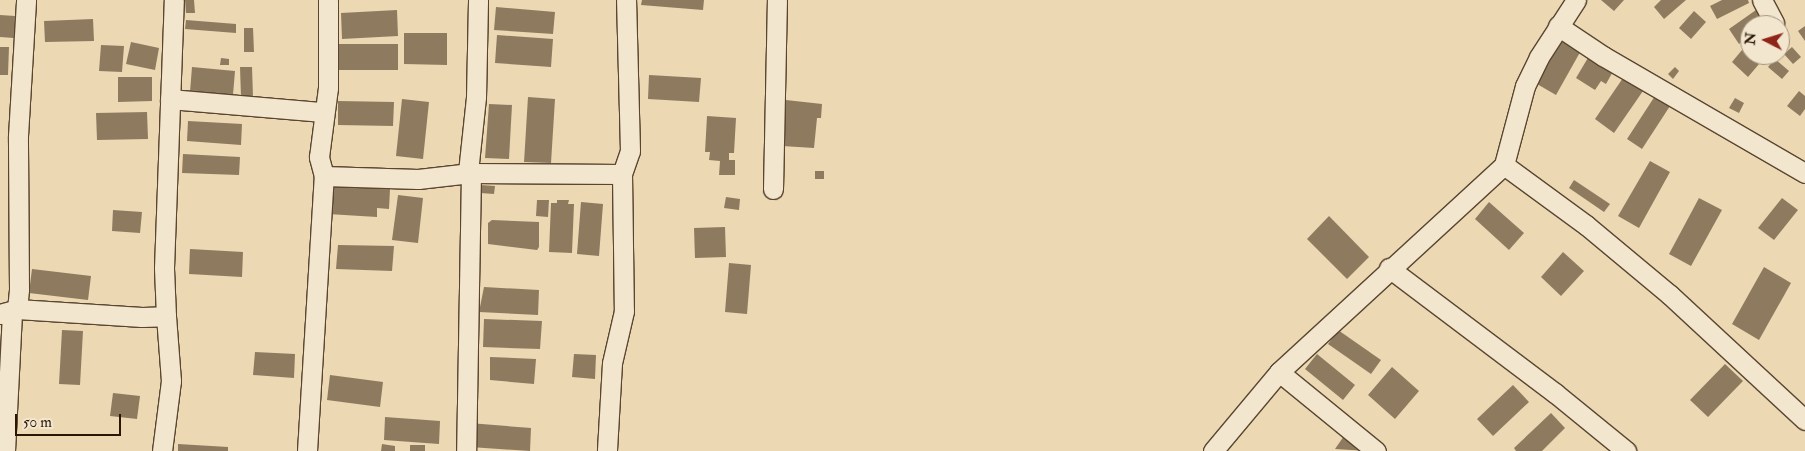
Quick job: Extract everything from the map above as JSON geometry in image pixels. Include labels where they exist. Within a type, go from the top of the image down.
[{"type":"street","points":[[5,451],[10,312],[21,244],[18,136],[26,0]]},
{"type":"street","points":[[162,451],[171,381],[164,268],[172,130],[170,99],[174,0]]},
{"type":"street","points":[[307,451],[324,176],[319,157],[322,112],[328,88],[328,0]]},
{"type":"street","points":[[466,451],[469,173],[476,98],[478,0]]},
{"type":"street","points":[[607,451],[612,363],[624,311],[622,174],[630,151],[626,0]]},
{"type":"street","points":[[773,189],[777,0]]},
{"type":"street","points":[[1213,451],[1279,372],[1389,268],[1504,165],[1525,86],[1558,26],[1576,0]]},
{"type":"street","points":[[1762,0],[1770,15]]},
{"type":"street","points":[[1558,26],[1603,56],[1805,173]]},
{"type":"street","points":[[170,99],[322,112]]},
{"type":"street","points":[[1504,165],[1586,225],[1670,295],[1805,420]]},
{"type":"street","points":[[324,176],[418,179],[469,173],[622,174]]},
{"type":"street","points":[[1389,268],[1626,451]]},
{"type":"street","points":[[10,312],[142,317],[166,316]]},
{"type":"street","points":[[1279,372],[1376,451]]},
{"type":"building","points":[[185,0],[194,0],[195,13],[186,13]]},
{"type":"building","points":[[642,0],[704,0],[703,10],[641,5]]},
{"type":"building","points":[[1601,0],[1624,0],[1614,11]]},
{"type":"building","points":[[1661,0],[1686,0],[1664,19],[1654,7]]},
{"type":"building","points":[[1722,0],[1748,0],[1749,3],[1717,19],[1710,6]]},
{"type":"building","points":[[496,7],[555,12],[553,34],[494,30]]},
{"type":"building","points":[[397,10],[398,36],[342,39],[341,13]]},
{"type":"building","points":[[1756,10],[1760,15],[1749,15]]},
{"type":"building","points":[[1694,11],[1706,22],[1691,39],[1679,28]]},
{"type":"building","points":[[0,15],[15,16],[14,38],[0,37]]},
{"type":"building","points":[[93,19],[94,41],[45,42],[44,21]]},
{"type":"building","points":[[186,20],[236,24],[236,33],[185,29]]},
{"type":"building","points":[[1740,21],[1739,44],[1729,29]]},
{"type":"building","points":[[1805,26],[1805,41],[1798,31]]},
{"type":"building","points":[[244,28],[253,28],[254,52],[244,52]]},
{"type":"building","points":[[404,33],[447,33],[447,65],[404,64]]},
{"type":"building","points":[[497,35],[553,39],[551,67],[495,63]]},
{"type":"building","points":[[1563,36],[1583,47],[1556,95],[1537,84]]},
{"type":"building","points":[[131,42],[159,48],[155,70],[126,64]]},
{"type":"building","points":[[337,44],[398,44],[398,70],[337,70]]},
{"type":"building","points":[[101,45],[124,46],[122,72],[99,71]]},
{"type":"building","points":[[0,47],[9,47],[8,75],[0,75]]},
{"type":"building","points":[[1792,47],[1801,57],[1793,64],[1790,61],[1790,49]]},
{"type":"building","points":[[1592,51],[1616,66],[1606,84],[1601,81],[1595,90],[1576,78]]},
{"type":"building","points":[[1740,52],[1740,65],[1758,65],[1748,77],[1732,62]]},
{"type":"building","points":[[221,58],[229,59],[229,65],[220,65]]},
{"type":"building","points":[[1770,65],[1782,65],[1789,71],[1782,79],[1768,67]]},
{"type":"building","points":[[192,67],[235,71],[233,95],[190,92]]},
{"type":"building","points":[[240,67],[252,67],[253,97],[241,97]]},
{"type":"building","points":[[1675,67],[1679,71],[1673,79],[1668,74]]},
{"type":"building","points":[[649,75],[701,78],[699,102],[648,99]]},
{"type":"building","points":[[1625,75],[1645,88],[1614,133],[1595,119]]},
{"type":"building","points":[[118,77],[152,77],[152,101],[118,102]]},
{"type":"building","points":[[1799,91],[1805,96],[1805,109],[1800,116],[1787,106]]},
{"type":"building","points":[[1655,96],[1670,106],[1642,149],[1627,139]]},
{"type":"building","points":[[528,97],[555,99],[551,163],[524,162]]},
{"type":"building","points":[[1735,98],[1744,103],[1739,113],[1729,108]]},
{"type":"building","points":[[402,99],[429,102],[423,159],[396,156]]},
{"type":"building","points":[[786,100],[822,104],[821,118],[817,118],[814,148],[782,146]]},
{"type":"building","points":[[338,101],[394,102],[393,126],[338,125]]},
{"type":"building","points":[[489,104],[512,105],[509,159],[485,158]]},
{"type":"building","points":[[147,112],[148,139],[97,140],[96,113]]},
{"type":"building","points":[[707,116],[736,118],[734,153],[729,153],[729,160],[735,160],[735,175],[719,175],[720,161],[709,160],[710,152],[705,152]]},
{"type":"building","points":[[188,121],[242,124],[241,145],[187,141]]},
{"type":"building","points":[[183,154],[240,157],[239,175],[182,173]]},
{"type":"building","points":[[1650,161],[1670,172],[1639,228],[1618,216]]},
{"type":"building","points":[[815,171],[824,171],[824,179],[815,179]]},
{"type":"building","points":[[1574,180],[1610,204],[1604,212],[1569,188]]},
{"type":"building","points":[[481,185],[495,186],[494,194],[480,193]]},
{"type":"building","points":[[330,186],[390,189],[389,209],[377,208],[377,217],[328,214]]},
{"type":"building","points":[[398,195],[423,198],[418,243],[392,240]]},
{"type":"building","points":[[726,197],[740,199],[739,210],[724,208]]},
{"type":"building","points":[[1699,198],[1722,210],[1691,266],[1669,254]]},
{"type":"building","points":[[1782,198],[1798,210],[1774,240],[1758,228]]},
{"type":"building","points":[[537,200],[549,200],[548,217],[536,216]]},
{"type":"building","points":[[557,200],[569,200],[568,204],[574,204],[572,253],[549,252],[551,203],[557,203]]},
{"type":"building","points":[[581,202],[603,204],[599,256],[577,254]]},
{"type":"building","points":[[1489,202],[1524,233],[1509,250],[1475,219]]},
{"type":"building","points":[[113,210],[142,212],[140,233],[112,231]]},
{"type":"building","points":[[1329,216],[1369,257],[1347,279],[1307,239]]},
{"type":"building","points":[[492,220],[539,222],[539,247],[537,250],[488,244],[488,223]]},
{"type":"building","points":[[725,227],[726,257],[695,258],[694,228]]},
{"type":"building","points":[[338,245],[394,246],[392,271],[336,269]]},
{"type":"building","points":[[190,249],[243,252],[242,277],[189,274]]},
{"type":"building","points":[[1563,252],[1584,271],[1561,296],[1541,277]]},
{"type":"building","points":[[729,263],[751,265],[747,314],[725,312]]},
{"type":"building","points":[[1764,267],[1791,283],[1759,340],[1732,324]]},
{"type":"building","points":[[32,269],[91,276],[88,300],[29,293]]},
{"type":"building","points":[[484,287],[539,290],[538,315],[479,312]]},
{"type":"building","points":[[484,319],[542,321],[540,349],[483,347]]},
{"type":"building","points":[[62,330],[83,331],[80,385],[59,384]]},
{"type":"building","points":[[1338,330],[1381,360],[1371,374],[1328,344]]},
{"type":"building","points":[[255,352],[295,354],[294,378],[253,375]]},
{"type":"building","points":[[574,354],[596,355],[595,379],[572,377]]},
{"type":"building","points":[[1317,354],[1355,385],[1343,400],[1305,369]]},
{"type":"building","points":[[490,357],[536,359],[534,384],[490,380]]},
{"type":"building","points":[[1725,364],[1743,381],[1708,417],[1690,400]]},
{"type":"building","points":[[1392,367],[1419,391],[1395,419],[1368,395]]},
{"type":"building","points":[[330,375],[383,382],[380,407],[327,400]]},
{"type":"building","points":[[1513,385],[1529,402],[1493,436],[1477,419]]},
{"type":"building","points":[[113,393],[140,396],[137,419],[110,416]]},
{"type":"building","points":[[1551,413],[1565,428],[1542,451],[1516,451],[1514,448]]},
{"type":"building","points":[[385,417],[440,421],[439,444],[384,440]]},
{"type":"building","points":[[469,423],[531,428],[530,451],[470,447]]},
{"type":"building","points":[[1344,436],[1367,451],[1335,449]]},
{"type":"building","points":[[178,444],[228,447],[228,451],[178,451]]},
{"type":"building","points":[[382,444],[395,446],[395,451],[381,451]]},
{"type":"building","points":[[410,445],[425,445],[425,451],[410,451]]}]
